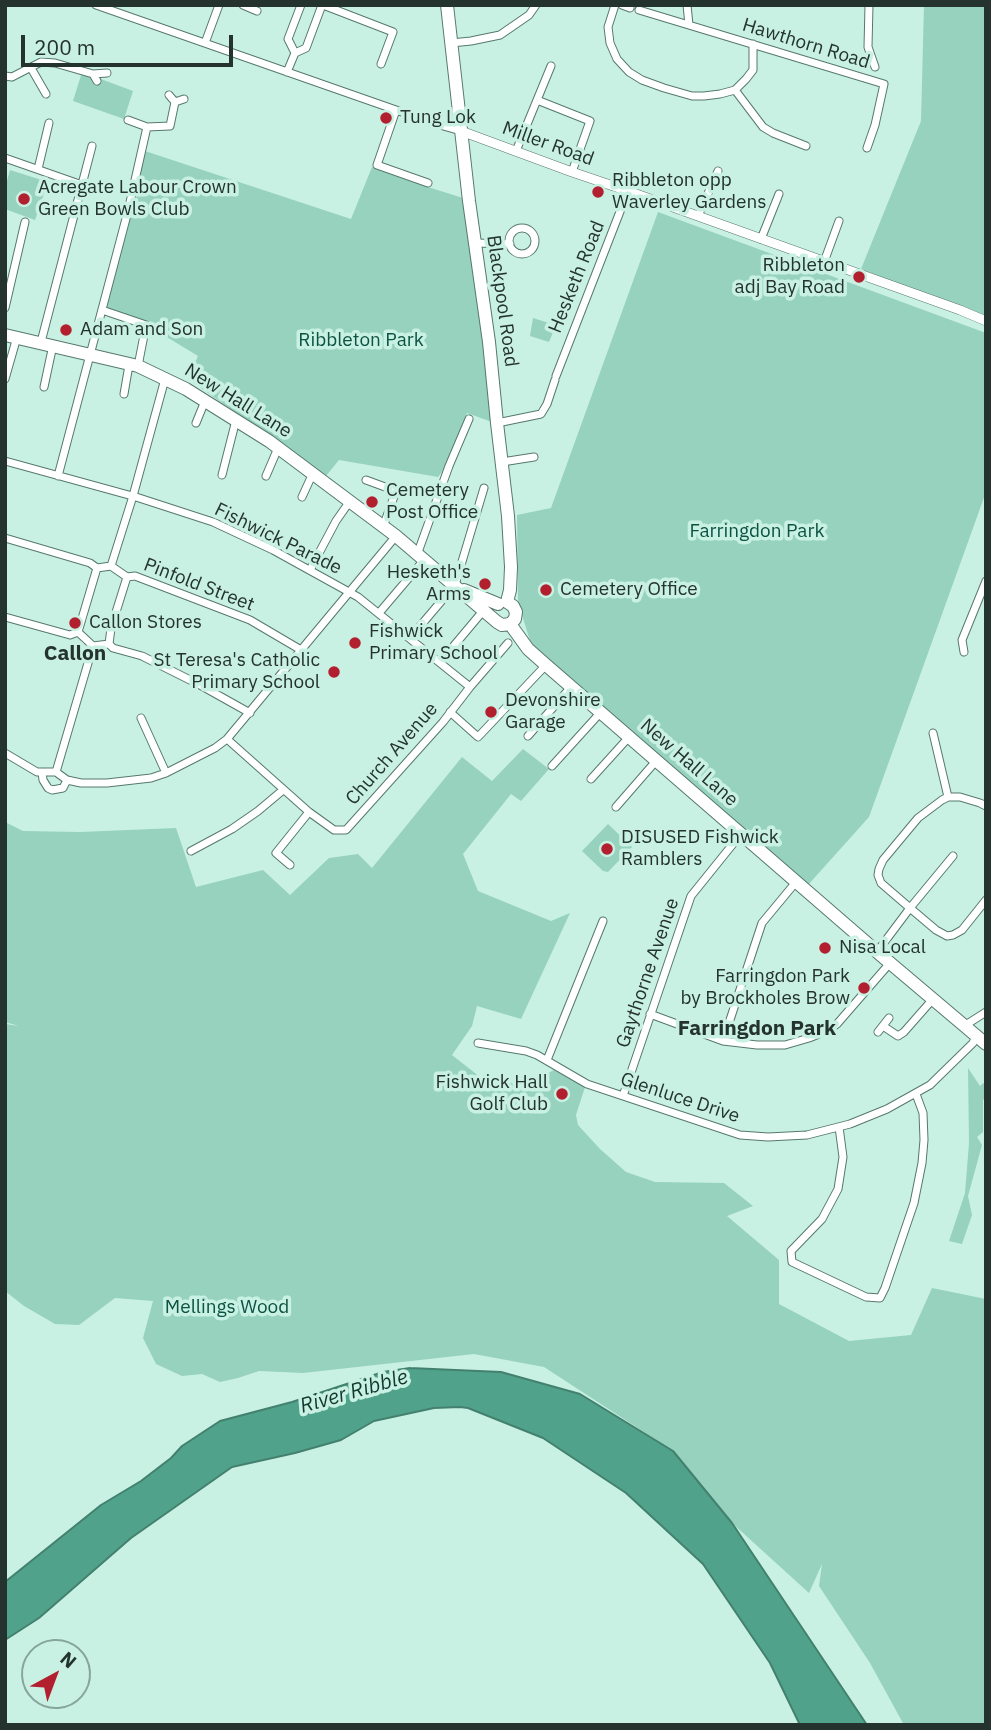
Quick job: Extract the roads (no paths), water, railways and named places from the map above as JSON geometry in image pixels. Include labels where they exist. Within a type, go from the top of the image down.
[{"type":"highway","name":"Blackpool Road","points":[[447,5],[508,516],[510,590],[495,609]]},
{"type":"highway","name":"New Hall Lane","points":[[11,336],[134,365],[205,400],[278,447],[396,536],[455,585],[495,609],[502,625],[510,624],[528,649],[546,666],[981,1040]]},
{"type":"highway","name":"Blackpool Road","points":[[495,609],[513,606],[515,619],[510,624]]},
{"type":"street","name":"Miller Road","points":[[96,5],[461,131],[986,321]]},
{"type":"street","points":[[205,43],[219,5]]},
{"type":"street","points":[[243,5],[257,10]]},
{"type":"street","points":[[295,53],[288,39],[301,5]]},
{"type":"street","points":[[288,72],[295,53],[306,48],[323,5],[393,32],[382,64]]},
{"type":"street","points":[[451,43],[500,35],[524,19],[536,5]]},
{"type":"street","points":[[615,5],[608,27],[610,43],[617,60],[642,80],[692,96],[735,90],[753,70],[753,44]]},
{"type":"street","points":[[687,5],[689,26]]},
{"type":"street","points":[[870,5],[868,47],[875,67]]},
{"type":"street","name":"Hawthorn Road","points":[[639,10],[884,83],[867,148]]},
{"type":"street","points":[[5,76],[12,77],[41,62],[55,63],[95,78],[107,73]]},
{"type":"street","points":[[516,152],[551,66]]},
{"type":"street","points":[[31,68],[46,94]]},
{"type":"street","points":[[735,90],[763,127],[806,146]]},
{"type":"street","points":[[128,120],[151,127],[173,128],[175,102],[169,95]]},
{"type":"street","points":[[175,102],[184,99]]},
{"type":"street","points":[[537,100],[590,121],[572,172]]},
{"type":"street","points":[[396,110],[377,165],[428,183]]},
{"type":"street","points":[[38,169],[50,123]]},
{"type":"street","points":[[58,475],[151,127]]},
{"type":"street","points":[[44,387],[47,344],[92,146]]},
{"type":"street","points":[[5,158],[82,185]]},
{"type":"street","points":[[698,216],[718,171]]},
{"type":"street","name":"Hesketh Road","points":[[497,423],[541,414],[547,404],[628,191]]},
{"type":"street","points":[[761,239],[779,194]]},
{"type":"street","points":[[824,262],[839,221]]},
{"type":"street","points":[[5,308],[25,222]]},
{"type":"street","points":[[475,243],[510,244]]},
{"type":"street","points":[[102,310],[146,325],[124,394]]},
{"type":"street","points":[[5,379],[11,336]]},
{"type":"street","points":[[5,538],[90,563],[97,568],[111,566],[165,379]]},
{"type":"street","points":[[196,422],[205,400]]},
{"type":"street","points":[[379,613],[420,558],[449,466],[469,419]]},
{"type":"street","points":[[222,475],[236,420]]},
{"type":"street","points":[[266,476],[278,447]]},
{"type":"street","points":[[502,462],[534,457]]},
{"type":"street","name":"Fishwick Parade","points":[[5,461],[133,496],[213,522],[274,550],[349,592],[470,687]]},
{"type":"street","points":[[302,497],[313,473]]},
{"type":"street","points":[[366,480],[396,492],[383,527]]},
{"type":"street","points":[[410,638],[455,585],[484,488]]},
{"type":"street","points":[[310,570],[349,501]]},
{"type":"street","points":[[5,753],[37,772],[57,772],[67,780],[81,783],[107,783],[151,778],[215,748],[228,739],[396,536]]},
{"type":"street","name":"Pinfold Street","points":[[111,566],[127,577],[135,576],[250,620],[301,650]]},
{"type":"street","points":[[78,632],[97,568]]},
{"type":"street","points":[[109,644],[111,628],[127,577]]},
{"type":"street","points":[[964,652],[962,640],[986,581]]},
{"type":"street","points":[[452,648],[495,609]]},
{"type":"street","points":[[5,617],[71,635],[78,632]]},
{"type":"street","points":[[78,632],[93,646]]},
{"type":"street","name":"Church Avenue","points":[[309,813],[334,830],[346,830],[508,643]]},
{"type":"street","points":[[93,646],[109,644]]},
{"type":"street","points":[[109,644],[113,648],[142,656],[250,713]]},
{"type":"street","points":[[57,772],[93,646]]},
{"type":"street","points":[[450,712],[478,737],[546,666]]},
{"type":"street","points":[[528,736],[571,687]]},
{"type":"street","points":[[552,766],[601,712]]},
{"type":"street","points":[[141,718],[166,773]]},
{"type":"street","points":[[933,733],[948,797]]},
{"type":"street","points":[[592,779],[629,737]]},
{"type":"street","points":[[228,739],[309,813],[276,853],[290,865]]},
{"type":"street","points":[[616,807],[656,761]]},
{"type":"street","points":[[43,772],[43,780],[52,790],[63,788],[67,780]]},
{"type":"street","points":[[191,850],[232,829],[283,790]]},
{"type":"street","points":[[986,806],[970,799],[948,797],[918,817],[883,860],[878,876],[881,883],[936,930],[947,936],[962,930],[986,900]]},
{"type":"street","name":"Gaythorne Avenue","points":[[623,1096],[691,896],[741,834]]},
{"type":"street","points":[[877,952],[953,856]]},
{"type":"street","points":[[723,1041],[762,923],[796,882]]},
{"type":"street","points":[[547,1060],[603,921]]},
{"type":"street","points":[[650,1014],[723,1041],[785,1045],[829,1030],[837,1024],[890,963]]},
{"type":"street","points":[[889,1018],[880,1029],[898,1036],[933,999]]},
{"type":"street","points":[[964,1026],[986,1012]]},
{"type":"street","name":"Glenluce Drive","points":[[478,1043],[526,1051],[587,1084],[740,1135],[768,1137],[807,1135],[839,1127],[887,1109],[930,1085],[973,1043],[981,1040]]},
{"type":"street","points":[[839,1127],[843,1157],[838,1189],[821,1219],[791,1251],[792,1262],[866,1297],[880,1298],[914,1203],[922,1163],[923,1113],[916,1094]]},
{"type":"water","name":"River Ribble","points":[[410,1368],[501,1372],[580,1394],[673,1451],[732,1523],[867,1725],[800,1725],[770,1663],[703,1564],[626,1493],[543,1438],[460,1407],[434,1408],[374,1421],[341,1440],[232,1467],[131,1538],[39,1618],[5,1640],[5,1582],[101,1505],[141,1481],[171,1458],[182,1446],[220,1421],[292,1402],[383,1372]]},
{"type":"place","name":"Tung Lok","points":[[386,118]]},
{"type":"place","name":"Ribbleton opp Waverley Gardens","points":[[598,192]]},
{"type":"place","name":"Acregate Labour Crown Green Bowls Club","points":[[24,199]]},
{"type":"place","name":"Ribbleton adj Bay Road","points":[[859,277]]},
{"type":"place","name":"Adam and Son","points":[[66,330]]},
{"type":"place","name":"Cemetery Post Office","points":[[372,502]]},
{"type":"place","name":"Hesketh's Arms","points":[[485,584]]},
{"type":"place","name":"Cemetery Office","points":[[546,590]]},
{"type":"place","name":"Callon Stores","points":[[75,623]]},
{"type":"place","name":"Fishwick Primary School","points":[[355,643]]},
{"type":"place","name":"St Teresa's Catholic Primary School","points":[[334,672]]},
{"type":"place","name":"Devonshire Garage","points":[[491,712]]},
{"type":"place","name":"DISUSED Fishwick Ramblers","points":[[607,849]]},
{"type":"place","name":"Nisa Local","points":[[825,948]]},
{"type":"place","name":"Farringdon Park by Brockholes Brow","points":[[864,988]]},
{"type":"place","name":"Fishwick Hall Golf Club","points":[[562,1094]]},
{"type":"district","name":"Callon","points":[[75,654]]},
{"type":"district","name":"Farringdon Park","points":[[757,1029]]},
{"type":"park label","name":"Ribbleton Park","points":[[361,341]]},
{"type":"park label","name":"Mellings Wood","points":[[227,1308]]}]
